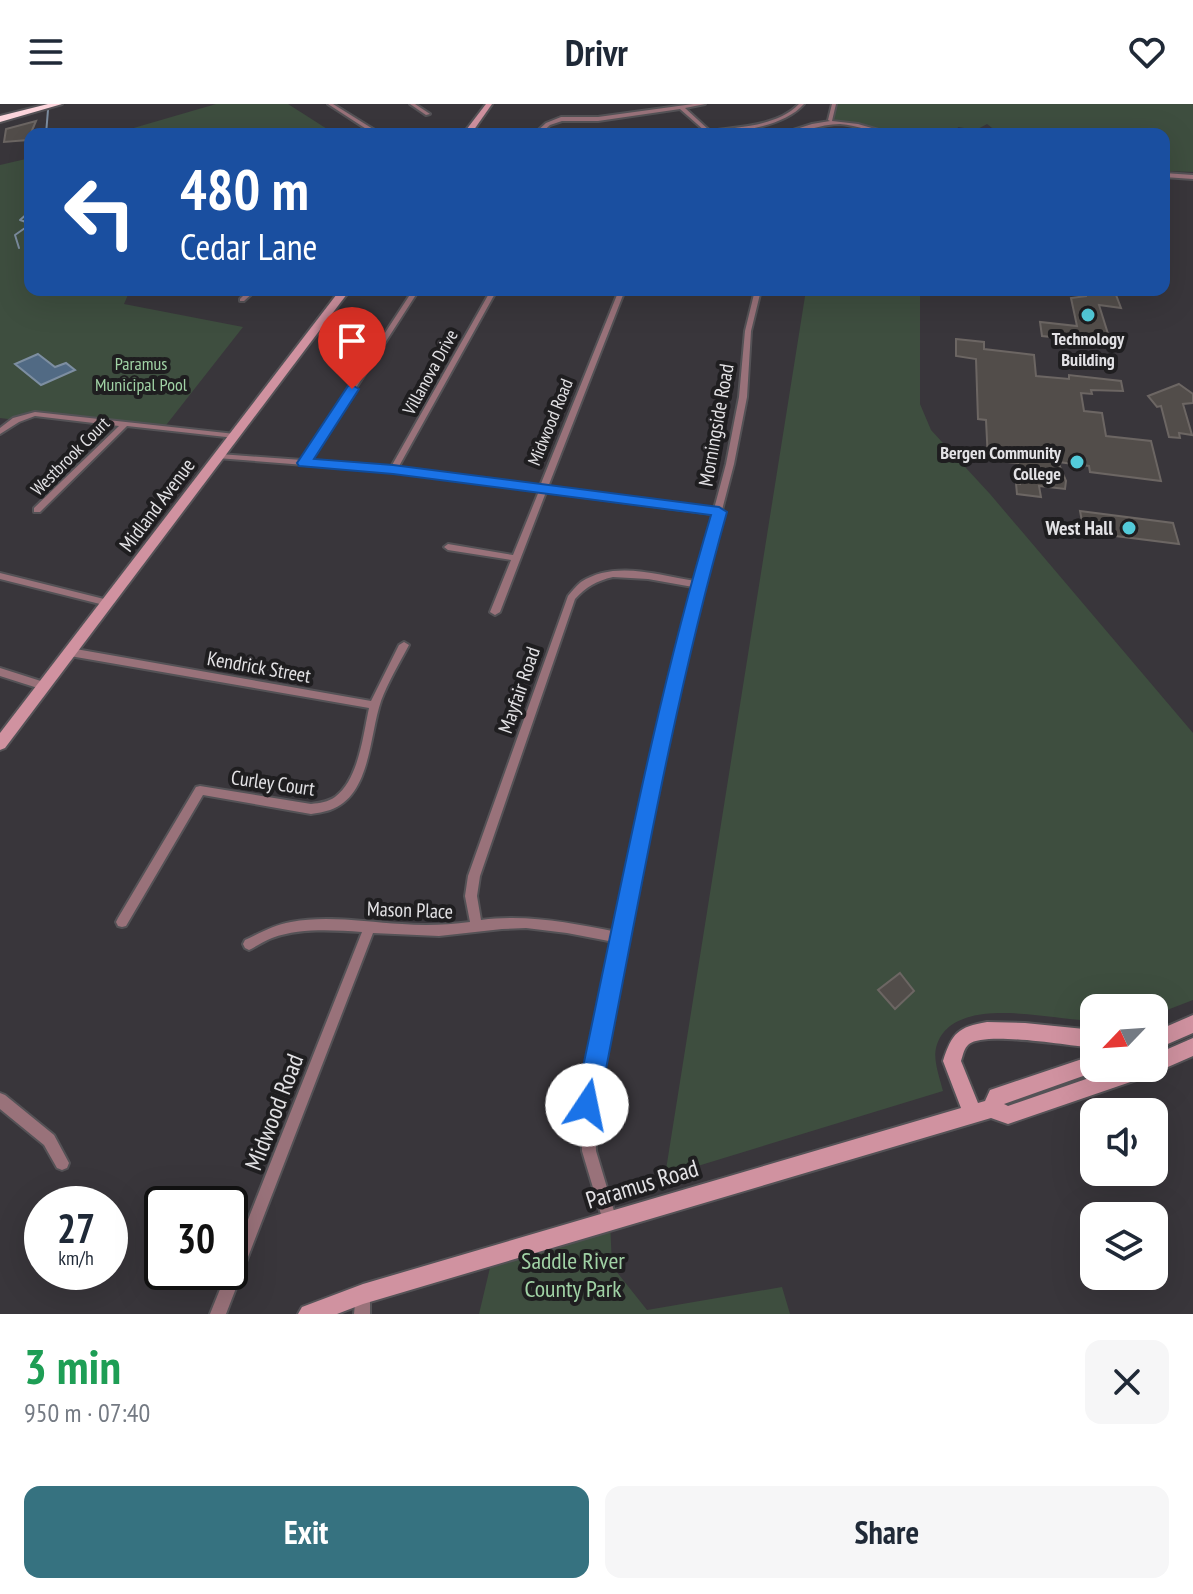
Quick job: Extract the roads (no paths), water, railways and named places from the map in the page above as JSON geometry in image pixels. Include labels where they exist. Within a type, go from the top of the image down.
[{"type":"highway","points":[[0,117],[41,104]]},
{"type":"highway","points":[[0,117],[58,104]]},
{"type":"street","points":[[330,104],[368,128]]},
{"type":"street","points":[[412,104],[428,114]]},
{"type":"street","points":[[471,128],[489,104]]},
{"type":"street","points":[[544,128],[561,119],[598,119],[703,104]]},
{"type":"street","points":[[731,128],[775,120],[796,112],[802,104]]},
{"type":"street","points":[[831,120],[834,104]]},
{"type":"street","points":[[681,107],[705,128]]},
{"type":"street","points":[[804,128],[831,120],[872,128]]},
{"type":"street","points":[[1170,175],[1193,177]]},
{"type":"street","points":[[242,300],[246,296]]},
{"type":"street","name":"Midland Avenue","points":[[0,744],[340,296]]},
{"type":"street","points":[[304,463],[412,296]]},
{"type":"street","name":"Villanova Drive","points":[[393,470],[491,296]]},
{"type":"street","name":"Midwood Road","points":[[495,612],[620,296]]},
{"type":"street","name":"Morningside Road","points":[[610,1221],[589,1151],[587,1105],[698,585],[719,512],[743,397],[748,331],[757,296]]},
{"type":"street","points":[[0,432],[24,416],[48,415],[235,436]]},
{"type":"street","name":"Westbrook Court","points":[[37,510],[124,425]]},
{"type":"street","points":[[220,456],[393,470],[719,512]]},
{"type":"street","points":[[448,547],[516,558]]},
{"type":"street","name":"Mayfair Road","points":[[476,925],[471,896],[474,876],[571,598],[589,580],[610,574],[632,574],[698,585]]},
{"type":"street","points":[[0,576],[108,603]]},
{"type":"street","points":[[375,705],[404,645]]},
{"type":"street","name":"Kendrick Street","points":[[70,652],[375,705]]},
{"type":"street","points":[[0,672],[44,686]]},
{"type":"street","name":"Curley Court","points":[[122,922],[200,790],[311,809],[329,807],[346,798],[365,755],[375,705]]},
{"type":"street","name":"Mason Place","points":[[249,944],[267,932],[296,926],[370,926],[441,931],[476,925],[531,923],[621,938]]},
{"type":"street","name":"Midwood Road","points":[[218,1314],[370,926]]},
{"type":"street","points":[[1168,1034],[1193,1024]]},
{"type":"street","points":[[982,1112],[952,1061],[963,1038],[975,1031],[993,1030],[1080,1038]]},
{"type":"street","points":[[1168,1058],[1193,1047]]},
{"type":"street","name":"Paramus Road","points":[[982,1112],[997,1097],[1080,1069]]},
{"type":"street","name":"Paramus Road","points":[[309,1314],[363,1304],[610,1221],[982,1112],[1008,1115],[1104,1082]]},
{"type":"street","points":[[0,1100],[49,1140],[62,1163]]},
{"type":"water","points":[[38,354],[55,367],[66,363],[75,370],[41,385],[15,364]]},
{"type":"waterway","points":[[46,128],[48,110]]},
{"type":"waterway","points":[[24,216],[20,220],[24,221]]},
{"type":"waterway","points":[[19,248],[15,235],[24,229]]},
{"type":"place","name":"Technology Building","points":[[1088,315]]},
{"type":"place","name":"Bergen Community College","points":[[1077,462]]},
{"type":"place","name":"West Hall","points":[[1129,528]]},
{"type":"park label","name":"Paramus Municipal Pool","points":[[141,373]]},
{"type":"park label","name":"Saddle River County Park","points":[[573,1274]]}]
